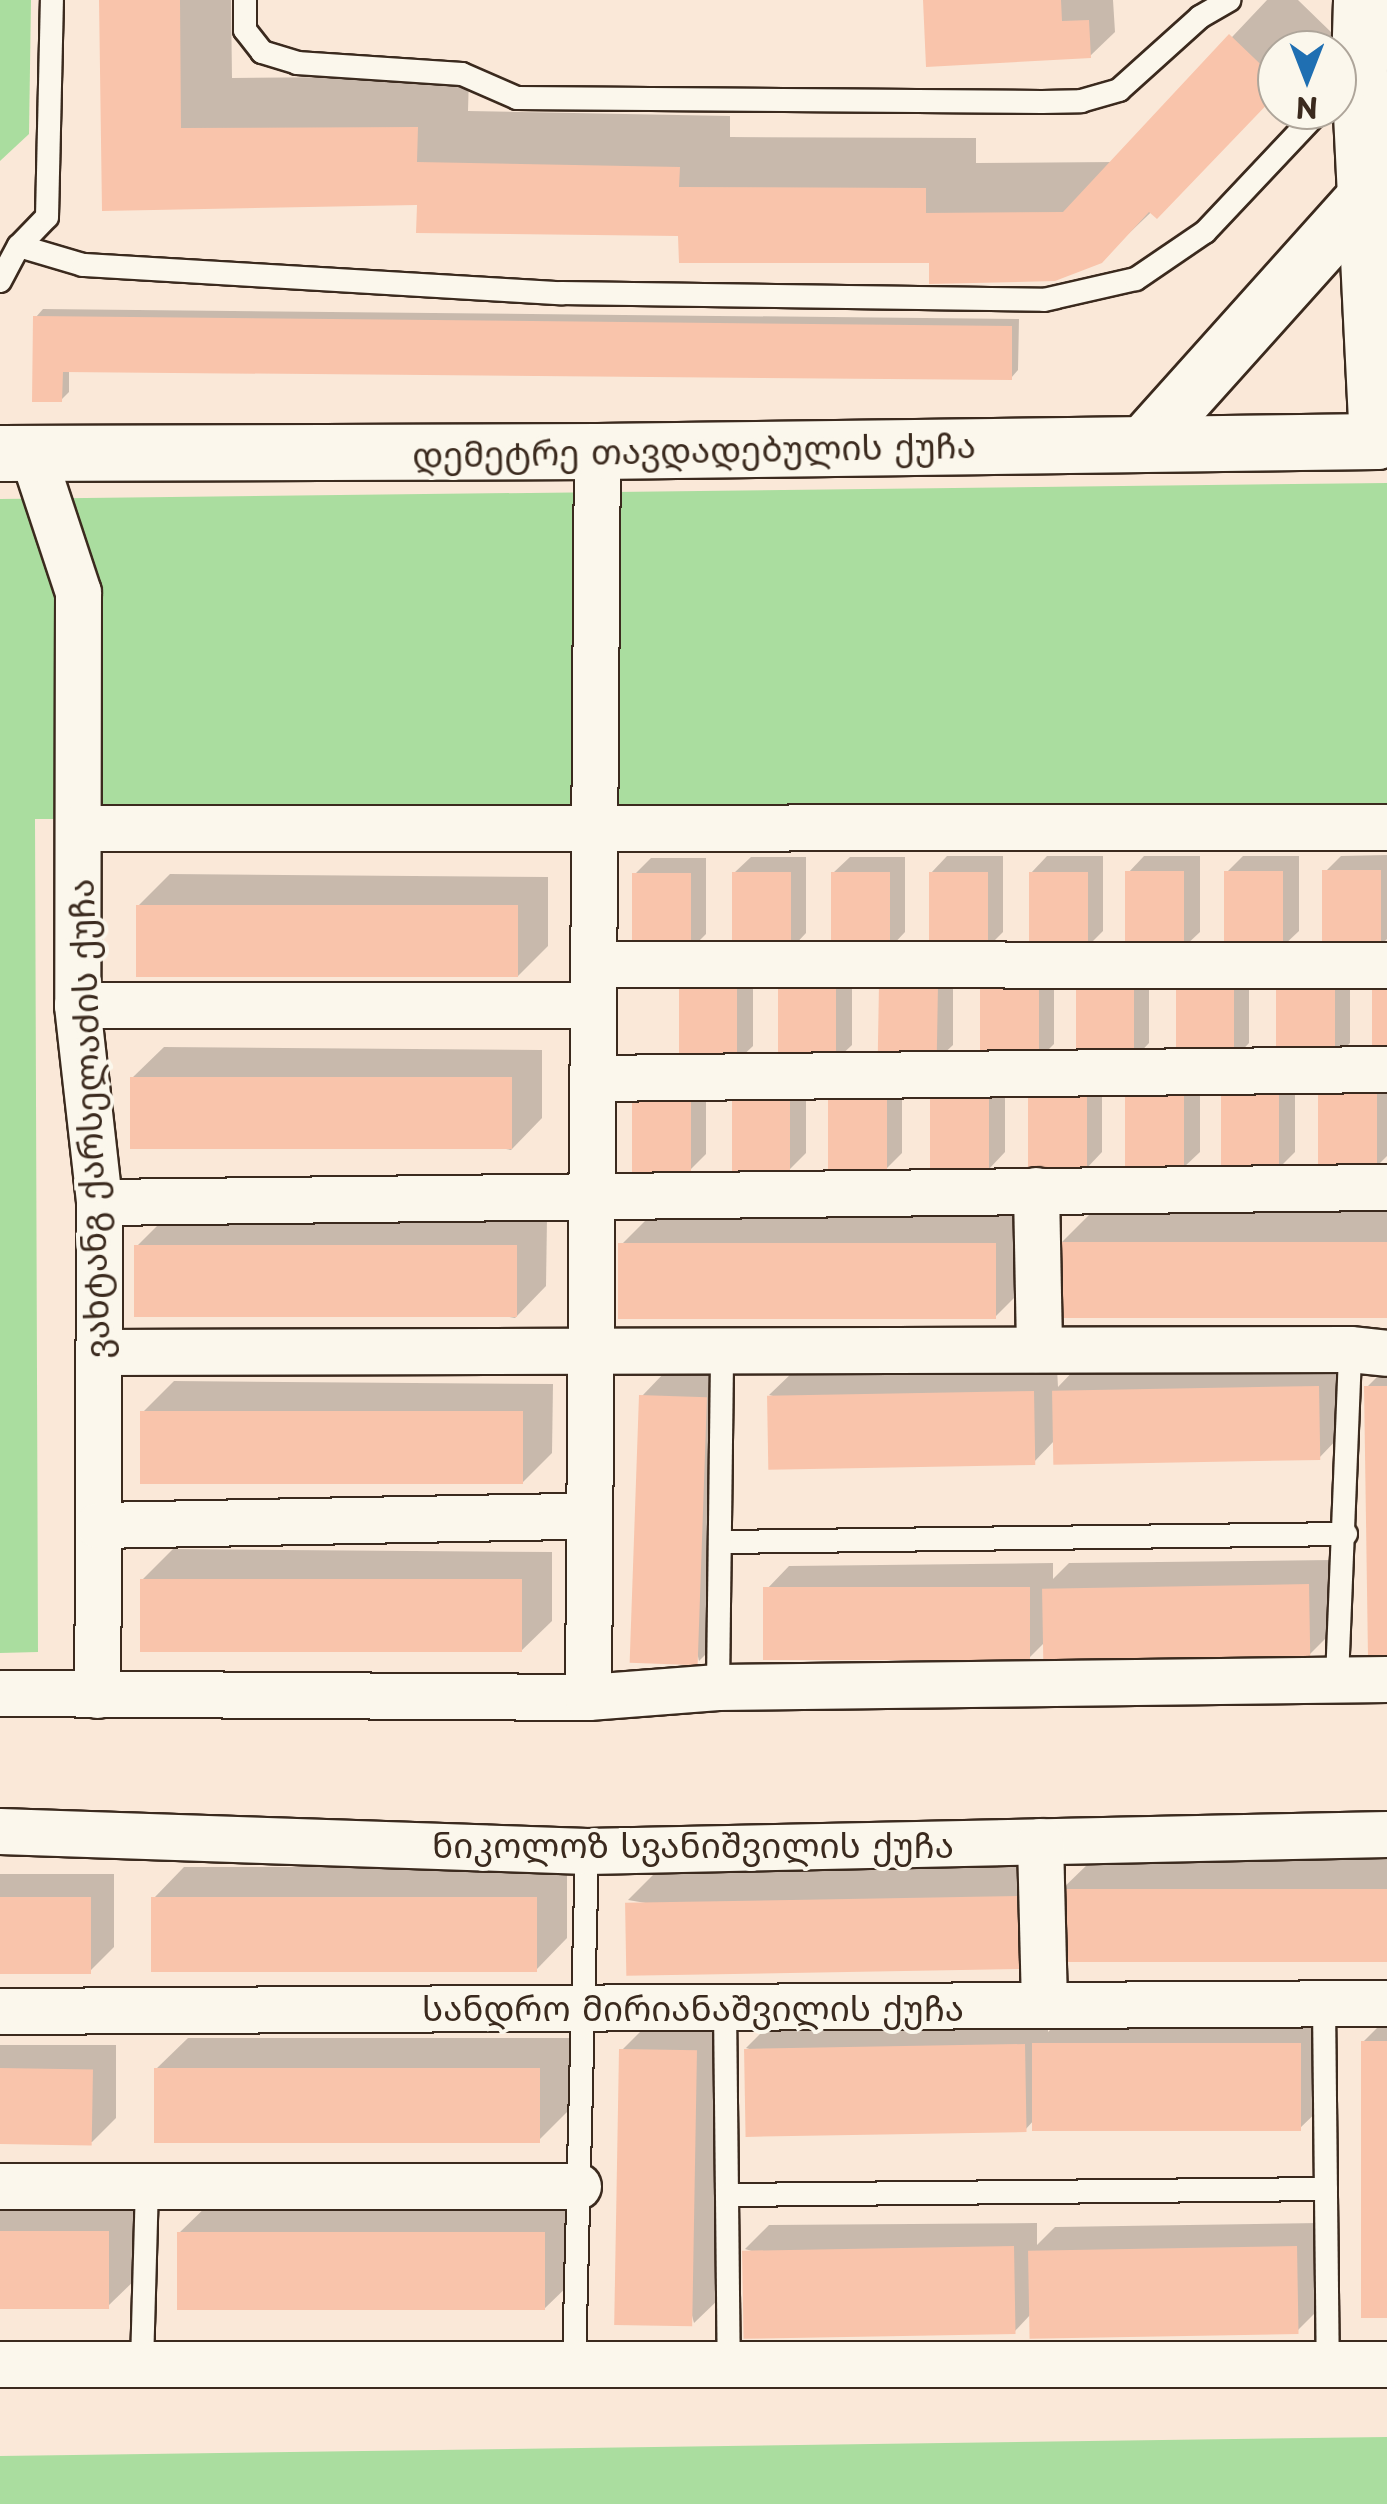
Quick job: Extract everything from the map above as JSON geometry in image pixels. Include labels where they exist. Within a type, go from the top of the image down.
[{"type":"street","points":[[1356,30],[1360,0]]},
{"type":"street","points":[[1357,130],[1368,193],[1382,441]]},
{"type":"street","points":[[1143,444],[1368,193]]},
{"type":"street","name":"დემეტრე თავდადებულის ქუჩა","points":[[16,452],[597,451],[1382,441]]},
{"type":"street","points":[[588,1697],[597,451]]},
{"type":"street","name":"ვახტანგ ქარსელაძის ქუჩა","points":[[16,452],[78,592],[77,1004],[99,1202],[97,1695]]},
{"type":"street","points":[[78,828],[1387,827]]},
{"type":"street","points":[[77,1004],[593,985],[1387,965]]},
{"type":"street","points":[[592,1078],[1387,1069]]},
{"type":"street","points":[[99,1202],[1387,1187]]},
{"type":"street","points":[[1036,1190],[1039,1348]]},
{"type":"street","points":[[98,1352],[1039,1348],[1369,1351]]},
{"type":"street","points":[[98,1525],[589,1516]]},
{"type":"street","points":[[0,1693],[588,1697],[718,1686],[1387,1678]]},
{"type":"street","name":"ნიკოლოზ სვანიშვილის ქუჩა","points":[[0,1831],[587,1851],[1387,1834]]},
{"type":"street","points":[[1040,1842],[1044,2004]]},
{"type":"street","name":"სანდრო მირიანაშვილის ქუჩა","points":[[0,2011],[1387,2003]]},
{"type":"street","points":[[0,2186],[578,2186]]},
{"type":"street","points":[[0,2364],[1387,2364]]},
{"type":"lane","points":[[0,281],[19,246],[47,217],[52,0]]},
{"type":"lane","points":[[245,0],[245,30],[262,52],[297,63],[462,74],[516,98],[1023,102],[1080,101],[1119,90],[1200,17],[1230,0]]},
{"type":"lane","points":[[19,246],[83,265],[561,293],[1044,300],[1136,279],[1205,232],[1301,130]]},
{"type":"lane","points":[[718,1686],[722,1349]]},
{"type":"lane","points":[[1337,1679],[1346,1534],[1369,1351]]},
{"type":"lane","points":[[720,1542],[1346,1534]]},
{"type":"lane","points":[[574,2364],[587,1851]]},
{"type":"lane","points":[[1324,2004],[1328,2364]]},
{"type":"lane","points":[[725,2006],[729,2362]]},
{"type":"lane","points":[[142,2364],[147,2186]]},
{"type":"lane","points":[[727,2195],[1326,2189]]},
{"type":"green space","points":[[0,0],[31,0],[29,134],[0,161]]},
{"type":"green space","points":[[1387,483],[1387,818],[35,819],[38,1652],[0,1653],[0,499]]},
{"type":"green space","points":[[1387,2437],[1387,2504],[0,2504],[0,2456]]},
{"type":"building","points":[[99,0],[180,0],[181,128],[418,127],[417,162],[680,167],[679,187],[926,188],[926,213],[1063,212],[1229,34],[1257,61],[1257,115],[1157,219],[1149,212],[1102,263],[1055,281],[929,284],[929,263],[679,263],[678,236],[416,233],[417,205],[102,211]]},
{"type":"building","points":[[923,0],[1061,0],[1062,21],[1089,20],[1091,58],[926,67]]},
{"type":"building","points":[[33,316],[1012,326],[1012,380],[63,372],[62,402],[32,402]]},
{"type":"building","points":[[1322,870],[1381,870],[1381,949],[1322,949]]},
{"type":"building","points":[[1125,871],[1184,871],[1184,951],[1125,951]]},
{"type":"building","points":[[1224,871],[1283,871],[1283,950],[1224,950]]},
{"type":"building","points":[[732,872],[791,872],[791,952],[732,952]]},
{"type":"building","points":[[831,872],[890,872],[890,951],[831,951]]},
{"type":"building","points":[[929,872],[988,872],[988,951],[929,951]]},
{"type":"building","points":[[1029,872],[1088,872],[1088,950],[1029,950]]},
{"type":"building","points":[[632,873],[691,873],[691,953],[632,953]]},
{"type":"building","points":[[136,905],[518,905],[518,977],[136,977]]},
{"type":"building","points":[[1176,983],[1234,983],[1234,1062],[1176,1062]]},
{"type":"building","points":[[1276,983],[1335,983],[1335,1062],[1276,1062]]},
{"type":"building","points":[[1372,983],[1387,983],[1387,1061],[1372,1061]]},
{"type":"building","points":[[879,984],[938,985],[937,1065],[878,1064]]},
{"type":"building","points":[[980,984],[1039,984],[1039,1063],[980,1063]]},
{"type":"building","points":[[1076,984],[1134,984],[1134,1062],[1076,1062]]},
{"type":"building","points":[[679,985],[737,985],[737,1064],[679,1064]]},
{"type":"building","points":[[778,985],[836,985],[836,1064],[778,1064]]},
{"type":"building","points":[[130,1077],[512,1077],[512,1149],[130,1149]]},
{"type":"building","points":[[1125,1091],[1184,1091],[1184,1171],[1125,1171]]},
{"type":"building","points":[[1221,1091],[1279,1091],[1279,1170],[1221,1170]]},
{"type":"building","points":[[1318,1091],[1377,1091],[1377,1170],[1318,1170]]},
{"type":"building","points":[[930,1092],[989,1092],[989,1172],[930,1172]]},
{"type":"building","points":[[1028,1092],[1087,1092],[1087,1171],[1028,1171]]},
{"type":"building","points":[[732,1093],[790,1093],[790,1173],[732,1173]]},
{"type":"building","points":[[828,1093],[887,1093],[887,1172],[828,1172]]},
{"type":"building","points":[[632,1094],[691,1094],[691,1173],[632,1173]]},
{"type":"building","points":[[1058,1242],[1387,1242],[1387,1318],[1058,1318]]},
{"type":"building","points":[[618,1243],[996,1243],[996,1319],[618,1319]]},
{"type":"building","points":[[134,1245],[517,1245],[517,1317],[134,1317]]},
{"type":"building","points":[[1319,1386],[1320,1460],[1053,1465],[1052,1391]]},
{"type":"building","points":[[1364,1386],[1387,1386],[1387,1656],[1368,1657]]},
{"type":"building","points":[[1034,1391],[1035,1465],[768,1470],[767,1396]]},
{"type":"building","points":[[639,1395],[707,1397],[698,1665],[630,1663]]},
{"type":"building","points":[[140,1411],[523,1411],[523,1484],[140,1484]]},
{"type":"building","points":[[140,1579],[522,1579],[522,1652],[140,1652]]},
{"type":"building","points":[[1309,1584],[1310,1657],[1043,1662],[1042,1589]]},
{"type":"building","points":[[763,1587],[1030,1587],[1030,1660],[763,1660]]},
{"type":"building","points":[[1056,1889],[1387,1889],[1387,1962],[1056,1962]]},
{"type":"building","points":[[1018,1896],[1019,1969],[626,1976],[625,1903]]},
{"type":"building","points":[[0,1897],[91,1897],[91,1974],[0,1974]]},
{"type":"building","points":[[151,1897],[537,1897],[537,1972],[151,1972]]},
{"type":"building","points":[[1361,2041],[1387,2041],[1387,2318],[1361,2318]]},
{"type":"building","points":[[1032,2043],[1301,2043],[1301,2131],[1032,2131]]},
{"type":"building","points":[[1025,2044],[1027,2132],[746,2137],[744,2049]]},
{"type":"building","points":[[619,2049],[697,2050],[692,2326],[614,2325]]},
{"type":"building","points":[[0,2068],[93,2070],[92,2146],[0,2144]]},
{"type":"building","points":[[154,2068],[540,2068],[540,2143],[154,2143]]},
{"type":"building","points":[[0,2231],[109,2231],[109,2309],[0,2309]]},
{"type":"building","points":[[177,2232],[545,2232],[545,2310],[177,2310]]},
{"type":"building","points":[[1014,2246],[1016,2334],[744,2339],[742,2251]]},
{"type":"building","points":[[1297,2246],[1299,2334],[1030,2339],[1028,2251]]}]
